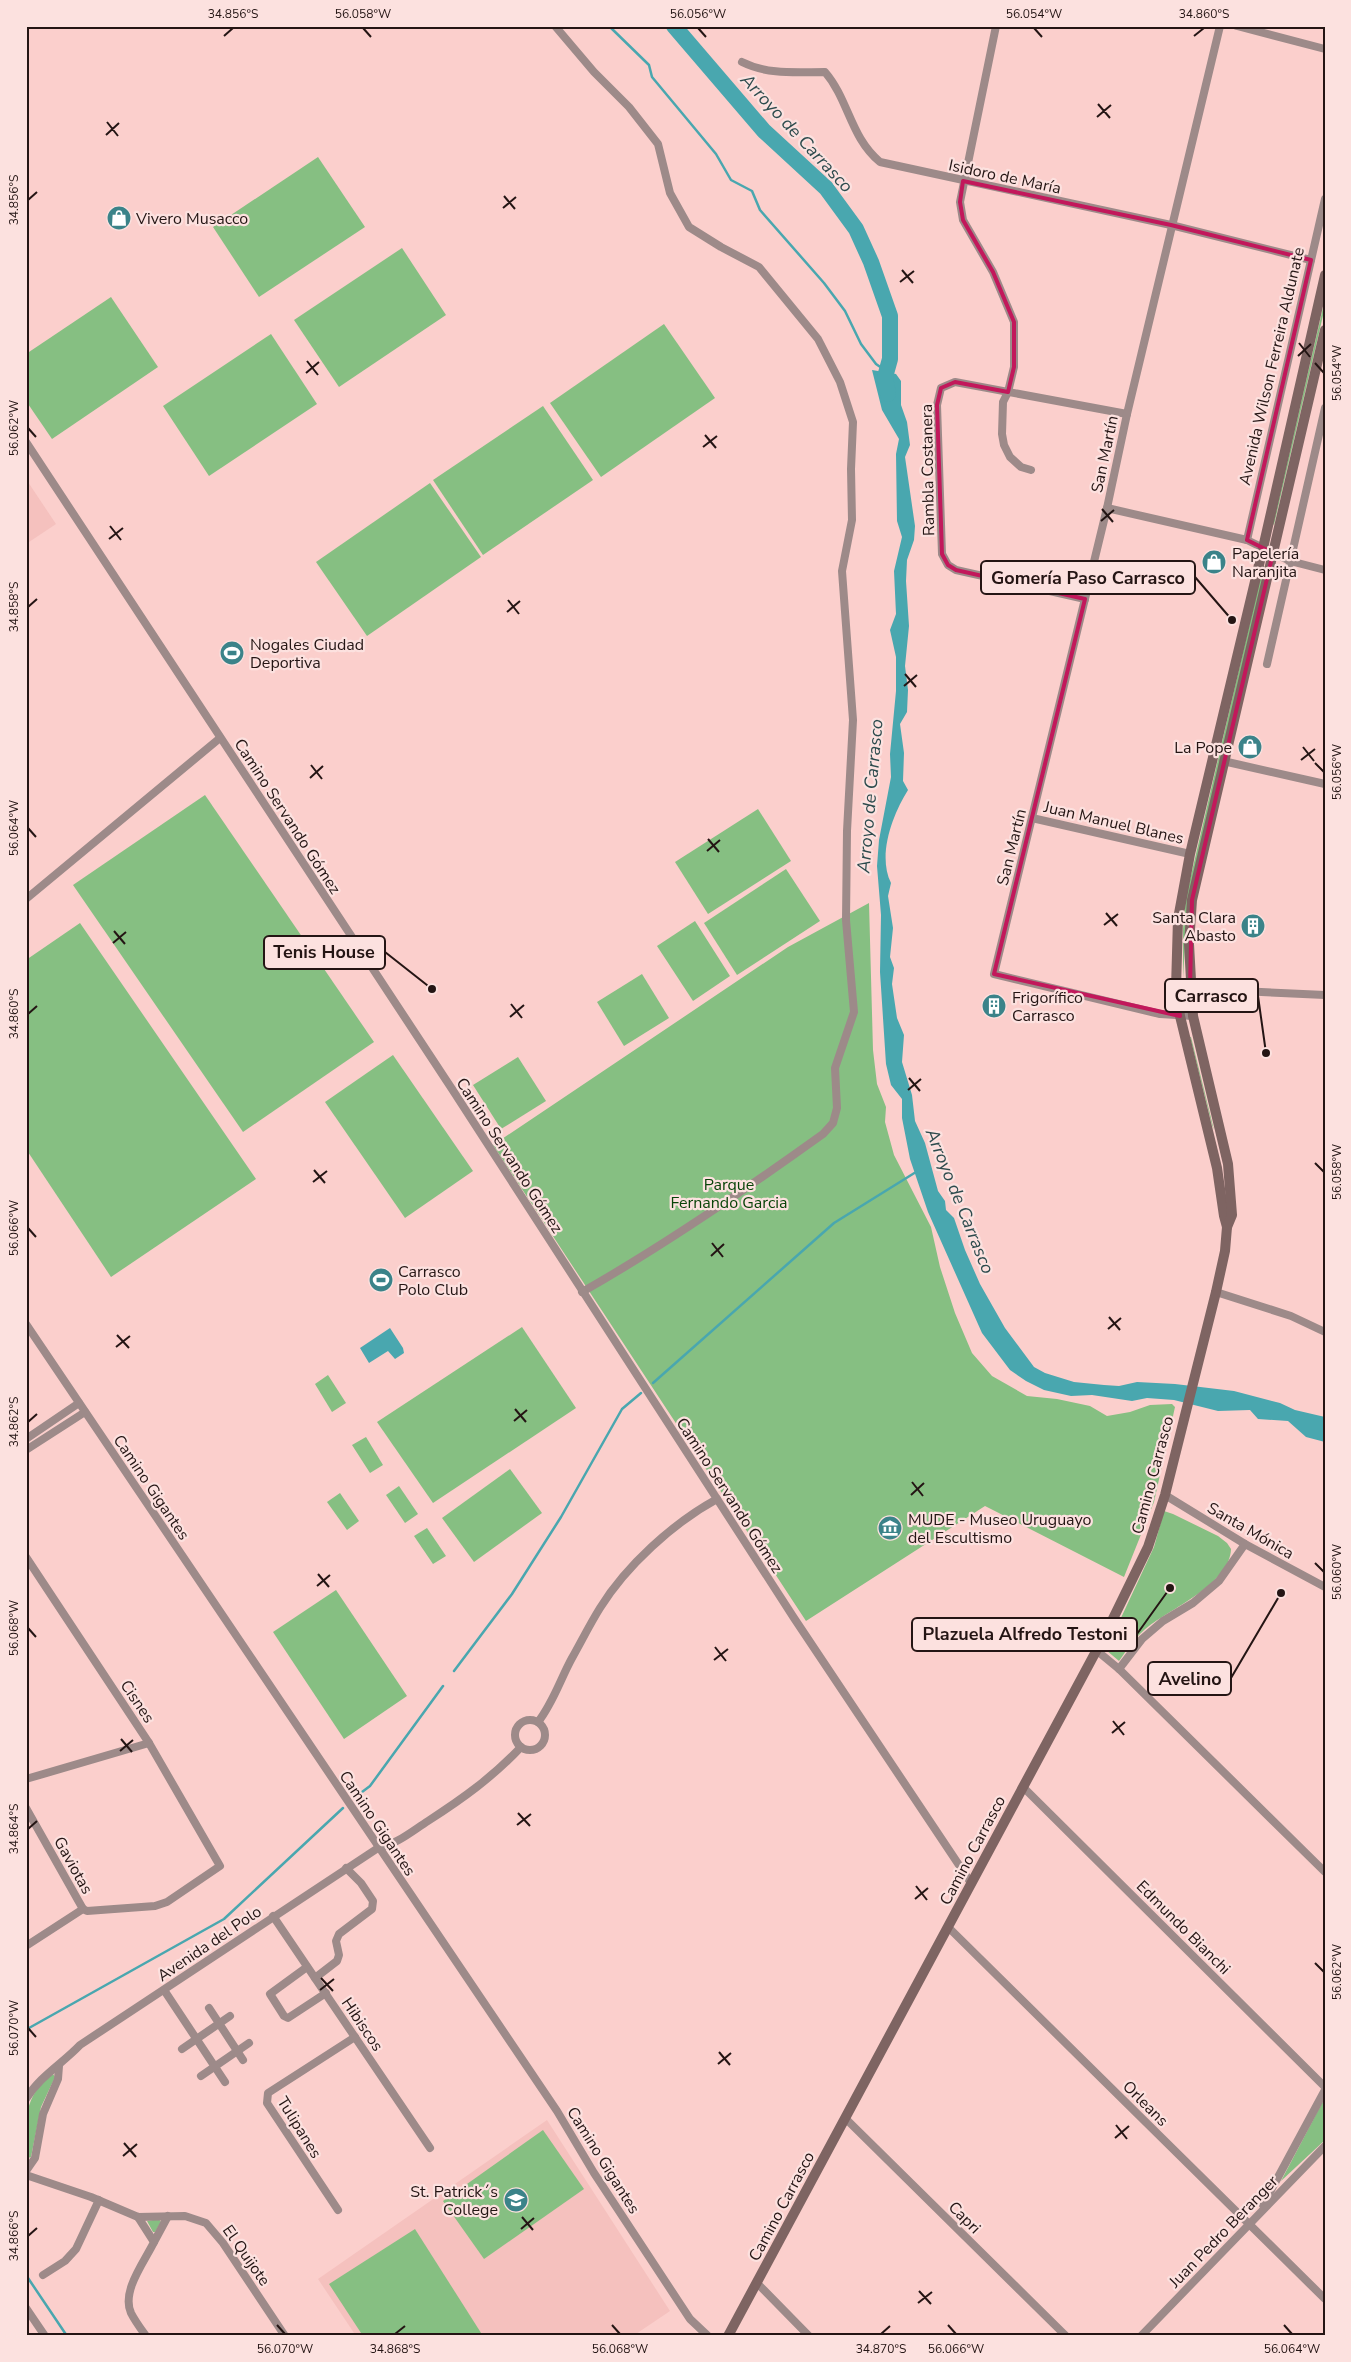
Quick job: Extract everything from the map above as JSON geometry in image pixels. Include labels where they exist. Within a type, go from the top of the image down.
[{"type":"main road","name":"Avenida Wilson Ferreira Aldunate","points":[[1227,1227],[1217,1168],[1180,1016],[1176,988],[1178,920],[1190,854],[1263,548],[1325,275]]},
{"type":"main road","name":"Avenida Wilson Ferreira Aldunate","points":[[1199,1360],[1225,1251],[1227,1227],[1232,1214],[1228,1164],[1193,1016],[1190,988],[1189,921],[1223,761],[1322,359],[1325,330]]},
{"type":"main road","name":"Camino Carrasco","points":[[728,2336],[1096,1650],[1148,1546],[1165,1495],[1199,1360]]},
{"type":"street","points":[[554,26],[594,72],[629,107],[658,144],[670,193],[690,228],[721,248],[759,267],[818,339],[840,382],[853,422],[850,469],[852,520],[842,571],[853,720],[847,831],[846,920],[854,1012],[836,1068],[838,1108],[833,1123],[823,1134],[639,1260],[582,1292]]},
{"type":"street","points":[[996,26],[960,202],[963,220],[993,272],[1014,322],[1014,367],[1008,392],[1003,402],[1002,434],[1004,445],[1010,457],[1021,467],[1031,470]]},
{"type":"street","name":"San Martín","points":[[1180,1016],[1160,1014],[994,974],[1107,508],[1171,225],[1220,26]]},
{"type":"street","points":[[1237,26],[1325,48]]},
{"type":"street","name":"Isidoro de María","points":[[742,62],[758,69],[766,70],[825,72],[835,83],[857,135],[870,154],[880,162],[1171,225],[1311,260]]},
{"type":"street","name":"Avenida Wilson Ferreira Aldunate","points":[[1247,540],[1325,199]]},
{"type":"street","name":"Rambla Costanera","points":[[1008,392],[955,382],[941,388],[937,405],[942,554],[948,565],[956,570],[1085,599]]},
{"type":"street","points":[[1008,392],[1127,414]]},
{"type":"street","points":[[1267,664],[1325,408]]},
{"type":"street","name":"Camino Servando Gómez","points":[[26,442],[446,1081],[716,1499],[971,1883]]},
{"type":"street","points":[[1107,508],[1247,540],[1290,561],[1325,570]]},
{"type":"street","points":[[26,899],[220,738]]},
{"type":"street","points":[[1223,761],[1325,784]]},
{"type":"street","name":"Juan Manuel Blanes","points":[[1032,818],[1190,854]]},
{"type":"street","points":[[1176,988],[1325,995]]},
{"type":"street","points":[[1180,1016],[1193,1016]]},
{"type":"street","points":[[1216,1292],[1291,1316],[1325,1332]]},
{"type":"street","name":"Camino Gigantes","points":[[26,1324],[556,2111],[690,2319],[708,2336]]},
{"type":"street","points":[[26,1439],[79,1404]]},
{"type":"street","points":[[26,1450],[85,1412]]},
{"type":"street","name":"Santa Mónica","points":[[1165,1495],[1246,1544],[1325,1587]]},
{"type":"street","points":[[538,1722],[550,1704],[570,1661],[600,1607],[621,1580],[658,1542],[690,1515],[716,1499]]},
{"type":"street","points":[[1119,1669],[1142,1639],[1163,1621],[1193,1604],[1219,1581],[1246,1544]]},
{"type":"street","name":"Cisnes","points":[[26,1557],[150,1743],[220,1866],[167,1902],[155,1906],[83,1909]]},
{"type":"street","points":[[1096,1650],[1119,1669],[1325,1872]]},
{"type":"street","points":[[529,1720],[538,1722],[544,1734],[542,1743],[530,1750],[521,1747],[514,1735],[517,1726],[529,1720]]},
{"type":"street","points":[[26,1779],[150,1743]]},
{"type":"street","name":"Avenida del Polo","points":[[26,2099],[47,2073],[59,2066],[80,2045],[346,1868],[378,1848],[393,1844],[469,1795],[506,1764],[521,1747]]},
{"type":"street","name":"Edmundo Bianchi","points":[[1023,1787],[1325,2089]]},
{"type":"street","name":"Gaviotas","points":[[26,1808],[83,1909]]},
{"type":"street","points":[[315,1978],[337,1961],[339,1955],[336,1942],[339,1934],[372,1909],[373,1901],[361,1883],[346,1868]]},
{"type":"street","points":[[26,1946],[83,1909]]},
{"type":"street","name":"Hibiscos","points":[[273,1916],[430,2148]]},
{"type":"street","name":"Orleans","points":[[948,1927],[1325,2298]]},
{"type":"street","points":[[307,1967],[270,1994],[284,2016],[288,2018],[326,1994]]},
{"type":"street","points":[[164,1990],[225,2082]]},
{"type":"street","points":[[209,2008],[243,2060]]},
{"type":"street","points":[[182,2049],[230,2016]]},
{"type":"street","name":"Tulipanes","points":[[338,2210],[267,2103],[266,2098],[268,2093],[356,2037]]},
{"type":"street","points":[[201,2076],[250,2043]]},
{"type":"street","points":[[26,2173],[34,2158],[43,2114],[58,2079],[59,2066]]},
{"type":"street","points":[[1258,2214],[1325,2089]]},
{"type":"street","name":"Capri","points":[[845,2118],[1066,2336]]},
{"type":"street","name":"Juan Pedro Beranger","points":[[1141,2336],[1325,2146]]},
{"type":"street","name":"El Quijote","points":[[26,2173],[99,2200],[138,2217],[192,2217],[211,2228],[285,2336]]},
{"type":"street","points":[[43,2275],[65,2261],[76,2249],[99,2200]]},
{"type":"street","points":[[146,2336],[131,2313],[128,2301],[130,2289],[168,2216]]},
{"type":"street","points":[[138,2217],[154,2242]]},
{"type":"street","points":[[757,2283],[809,2336]]},
{"type":"street","points":[[26,2308],[44,2336]]},
{"type":"highlighted area","points":[[963,181],[1171,225],[1311,260],[1247,540],[1273,553],[1192,900],[1190,988],[1176,988],[1180,1016],[994,974],[1085,599],[956,570],[948,565],[942,554],[937,405],[941,388],[955,382],[1008,392],[1014,367],[1014,322],[993,272],[963,220],[960,202]]},
{"type":"shaded area","points":[[26,479],[56,524],[26,544]]},
{"type":"shaded area","name":"St. Patrick´s College","points":[[547,2120],[670,2311],[633,2336],[356,2336],[318,2279]]},
{"type":"green space","points":[[318,157],[365,227],[259,297],[213,227]]},
{"type":"green space","points":[[402,248],[446,315],[339,387],[294,320]]},
{"type":"green space","points":[[111,297],[158,367],[52,439],[26,401],[26,354]]},
{"type":"green space","points":[[1325,299],[1325,307],[1274,525],[1273,524]]},
{"type":"green space","points":[[664,324],[715,398],[601,477],[550,403]]},
{"type":"green space","points":[[271,334],[317,404],[209,476],[163,406]]},
{"type":"green space","points":[[543,406],[593,480],[483,555],[433,480]]},
{"type":"green space","points":[[430,483],[481,557],[367,636],[316,562]]},
{"type":"green space","points":[[1263,566],[1265,567],[1186,929],[1183,978],[1183,929],[1186,897]]},
{"type":"green space","points":[[205,795],[374,1042],[243,1132],[73,885]]},
{"type":"green space","points":[[758,809],[791,861],[708,914],[675,862]]},
{"type":"green space","points":[[786,869],[820,921],[737,975],[704,923]]},
{"type":"green space","name":"Parque Fernando Garcia","points":[[869,903],[873,1050],[877,1084],[886,1107],[885,1122],[894,1155],[931,1227],[940,1267],[955,1313],[972,1353],[992,1376],[1027,1396],[1057,1399],[1090,1406],[1107,1416],[1130,1412],[1150,1405],[1172,1404],[1175,1407],[1154,1502],[1124,1577],[985,1506],[806,1621],[493,1145],[788,947]]},
{"type":"green space","points":[[695,921],[730,976],[693,1001],[657,946]]},
{"type":"green space","points":[[80,923],[256,1179],[111,1277],[26,1149],[26,960]]},
{"type":"green space","points":[[642,974],[669,1018],[624,1046],[597,1002]]},
{"type":"green space","points":[[1191,1037],[1214,1130],[1212,1125]]},
{"type":"green space","points":[[393,1055],[473,1171],[405,1218],[325,1102]]},
{"type":"green space","points":[[518,1057],[546,1101],[501,1129],[473,1085]]},
{"type":"green space","points":[[522,1327],[576,1408],[433,1503],[377,1422]]},
{"type":"green space","points":[[328,1375],[346,1403],[332,1412],[315,1384]]},
{"type":"green space","points":[[366,1437],[383,1465],[370,1473],[352,1445]]},
{"type":"green space","points":[[510,1469],[542,1513],[474,1562],[442,1518]]},
{"type":"green space","points":[[399,1486],[418,1514],[405,1523],[386,1495]]},
{"type":"green space","points":[[340,1493],[359,1521],[347,1530],[327,1502]]},
{"type":"green space","points":[[1164,1511],[1218,1536],[1227,1543],[1231,1549],[1228,1561],[1221,1573],[1199,1593],[1145,1630],[1119,1661],[1106,1650],[1154,1547]]},
{"type":"green space","points":[[427,1528],[446,1556],[433,1564],[414,1536]]},
{"type":"green space","points":[[336,1590],[407,1696],[344,1739],[273,1632]]},
{"type":"green space","points":[[53,2074],[55,2077],[41,2107],[31,2157],[28,2158],[26,2156],[26,2121],[28,2110],[36,2091]]},
{"type":"green space","points":[[1325,2100],[1325,2140],[1281,2181],[1322,2103]]},
{"type":"green space","points":[[543,2130],[584,2189],[484,2259],[443,2201]]},
{"type":"green space","points":[[159,2219],[161,2222],[155,2232],[153,2232],[147,2221]]},
{"type":"green space","points":[[415,2229],[483,2336],[363,2336],[329,2284]]},
{"type":"water","points":[[872,370],[896,374],[901,381],[901,405],[907,422],[910,445],[905,457],[915,526],[914,540],[907,560],[906,581],[909,626],[905,666],[908,690],[907,712],[900,724],[904,753],[903,781],[908,790],[892,823],[886,848],[887,872],[891,883],[888,896],[893,928],[890,957],[894,968],[892,984],[897,1018],[904,1035],[902,1062],[912,1095],[915,1121],[925,1143],[938,1191],[945,1201],[946,1210],[954,1218],[980,1284],[1005,1328],[1034,1367],[1045,1373],[1074,1382],[1119,1386],[1137,1382],[1175,1384],[1234,1391],[1280,1403],[1295,1410],[1325,1417],[1325,1442],[1306,1437],[1288,1421],[1258,1419],[1250,1410],[1218,1411],[1174,1400],[1147,1398],[1132,1401],[1092,1395],[1071,1396],[1044,1390],[1026,1381],[1010,1370],[982,1333],[928,1212],[910,1159],[902,1118],[902,1099],[891,1085],[886,1064],[880,972],[881,915],[877,866],[879,840],[891,777],[890,754],[896,691],[896,657],[890,630],[896,614],[894,571],[902,537],[897,521],[896,454],[899,439],[882,410]]},
{"type":"water","points":[[390,1328],[403,1348],[404,1353],[395,1359],[388,1351],[369,1363],[360,1348]]},
{"type":"waterway","points":[[609,26],[649,65],[652,77],[716,154],[731,180],[752,191],[760,210],[824,283],[845,311],[861,344],[876,364],[886,371]]},
{"type":"waterway","name":"Arroyo de Carrasco","points":[[674,26],[764,131],[826,188],[856,229],[871,262],[890,316],[890,359],[885,377],[888,394]]},
{"type":"waterway","points":[[653,1383],[834,1223],[916,1172]]},
{"type":"waterway","points":[[454,1671],[512,1594],[561,1517],[622,1409],[641,1393]]},
{"type":"waterway","points":[[354,1798],[370,1786],[443,1686]]},
{"type":"waterway","points":[[26,2032],[29,2028],[224,1919],[343,1808]]},
{"type":"waterway","points":[[26,2275],[67,2336]]},
{"type":"place","name":"Vivero Musacco","points":[[119,218]]},
{"type":"place","name":"Papelería Naranjita","points":[[1214,562]]},
{"type":"place","name":"Gomería Paso Carrasco","points":[[1232,620]]},
{"type":"place","name":"Nogales Ciudad Deportiva","points":[[232,653]]},
{"type":"place","name":"La Pope","points":[[1250,747]]},
{"type":"place","name":"Santa Clara Abasto","points":[[1253,926]]},
{"type":"place","name":"Tenis House","points":[[432,989]]},
{"type":"place","name":"Frigorífico Carrasco","points":[[994,1006]]},
{"type":"place","name":"Carrasco","points":[[1266,1053]]},
{"type":"place","name":"Carrasco Polo Club","points":[[381,1280]]},
{"type":"place","name":"MUDE - Museo Uruguayo del Escultismo","points":[[890,1528]]},
{"type":"place","name":"Plazuela Alfredo Testoni","points":[[1170,1588]]},
{"type":"place","name":"Avelino","points":[[1281,1593]]},
{"type":"place","name":"St. Patrick´s College","points":[[516,2200]]}]
